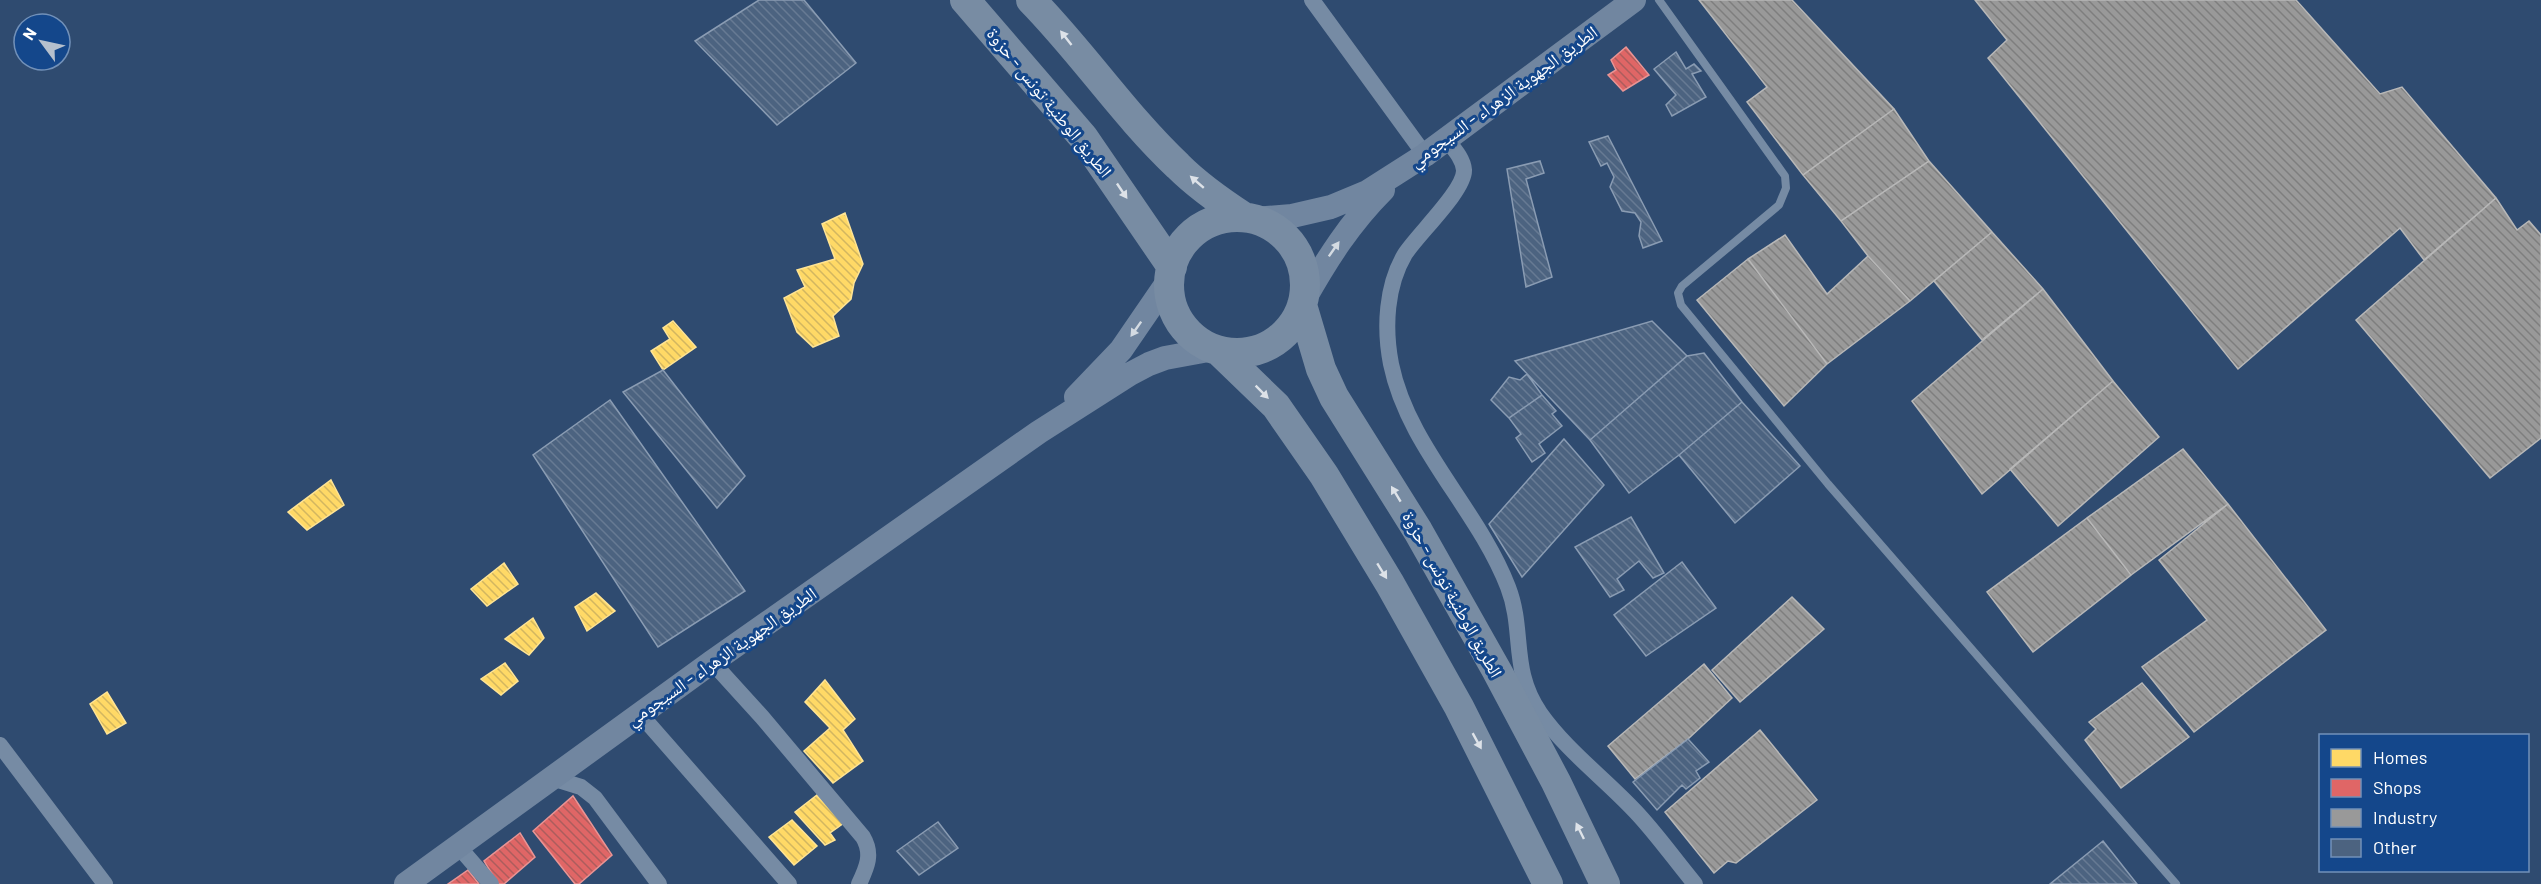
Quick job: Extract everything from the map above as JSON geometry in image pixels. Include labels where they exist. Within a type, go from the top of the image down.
[{"type":"highway","name":"الطريق الوطنية تونس - حزوة","points":[[965,0],[1083,137],[1170,274]]},
{"type":"highway","points":[[1031,0],[1062,32],[1129,114],[1171,159],[1213,196],[1249,218],[1273,227],[1289,240],[1300,258],[1305,279],[1303,302],[1293,324],[1279,339],[1261,349],[1241,354],[1217,350],[1194,339],[1180,322],[1171,302],[1170,274],[1182,246],[1199,229],[1220,219],[1249,218]]},
{"type":"highway","name":"الطريق الوطنية تونس - حزوة","points":[[1303,302],[1321,369],[1334,397],[1418,531],[1497,671],[1556,782],[1605,884]]},
{"type":"highway","points":[[1217,350],[1276,406],[1324,475],[1390,584],[1459,707],[1548,884]]},
{"type":"main road","name":"الطريق الجهوية الزهراء - السيجومي","points":[[1249,218],[1292,216],[1331,207],[1367,192],[1425,155],[1634,0]]},
{"type":"main road","name":"الطريق الجهوية الزهراء - السيجومي","points":[[1303,302],[1330,253],[1363,210],[1401,171]]},
{"type":"main road","name":"الطريق الجهوية الزهراء - السيجومي","points":[[1039,432],[1098,376],[1121,350],[1170,274]]},
{"type":"main road","name":"الطريق الجهوية الزهراء - السيجومي","points":[[412,882],[458,846],[712,662],[1039,432],[1149,364],[1165,358],[1217,350]]},
{"type":"street","points":[[1311,0],[1425,155]]},
{"type":"street","points":[[1446,139],[1462,162],[1464,171],[1462,180],[1457,191],[1421,232],[1405,255],[1395,274],[1389,299],[1390,362],[1397,391],[1409,419],[1468,511],[1508,585],[1514,608],[1521,670],[1527,690],[1540,712],[1557,734],[1636,812],[1695,884]]},
{"type":"street","points":[[712,662],[762,717],[863,837],[868,846],[869,856],[867,868],[859,884]]},
{"type":"street","points":[[640,714],[789,884]]},
{"type":"street","points":[[0,745],[105,884]]},
{"type":"street","points":[[552,778],[581,787],[595,798],[659,884]]},
{"type":"street","points":[[458,846],[491,884]]},
{"type":"lane","points":[[1659,0],[1785,176],[1786,188],[1779,205],[1682,286],[1678,293],[1681,305],[1828,484],[2176,884]]},
{"type":"building: Homes","points":[[845,213],[863,264],[854,283],[851,299],[833,316],[839,336],[813,347],[797,332],[784,298],[805,287],[797,270],[835,259],[822,224]]},
{"type":"building: Homes","points":[[673,321],[696,347],[663,370],[651,351],[670,339],[663,328]]},
{"type":"building: Homes","points":[[331,480],[344,505],[307,530],[288,512]]},
{"type":"building: Homes","points":[[504,563],[518,584],[487,606],[471,589]]},
{"type":"building: Homes","points":[[596,593],[615,611],[587,631],[575,607]]},
{"type":"building: Homes","points":[[533,618],[544,638],[529,655],[505,639]]},
{"type":"building: Homes","points":[[505,663],[518,681],[501,695],[481,679]]},
{"type":"building: Homes","points":[[825,680],[855,719],[843,730],[863,761],[833,783],[804,751],[830,728],[805,702]]},
{"type":"building: Homes","points":[[107,692],[126,723],[107,734],[90,704]]},
{"type":"building: Homes","points":[[817,795],[844,823],[830,833],[835,840],[825,845],[795,812]]},
{"type":"building: Homes","points":[[792,820],[817,846],[794,865],[769,837]]},
{"type":"building: Shops","points":[[1626,47],[1649,75],[1623,91],[1608,75],[1616,70],[1611,60]]},
{"type":"building: Shops","points":[[573,796],[612,855],[579,884],[575,884],[533,831]]},
{"type":"building: Shops","points":[[520,833],[535,857],[504,884],[498,884],[484,861]]},
{"type":"building: Shops","points":[[468,870],[479,884],[448,884]]},
{"type":"building: Industry","points":[[1699,0],[1792,0],[1894,109],[1803,175],[1747,102],[1767,87]]},
{"type":"building: Industry","points":[[1975,0],[2296,0],[2380,94],[2402,87],[2496,198],[2424,260],[2400,228],[2238,369],[1988,58],[2007,40]]},
{"type":"building: Industry","points":[[1894,109],[1929,161],[1841,221],[1803,175]]},
{"type":"building: Industry","points":[[1929,161],[1992,232],[1910,301],[1868,256],[1841,221]]},
{"type":"building: Industry","points":[[2496,198],[2517,230],[2529,221],[2541,235],[2541,438],[2490,478],[2356,320]]},
{"type":"building: Industry","points":[[1992,232],[2043,289],[1982,340],[1934,281]]},
{"type":"building: Industry","points":[[1785,235],[1827,294],[1868,256],[1910,301],[1827,364],[1748,259]]},
{"type":"building: Industry","points":[[1748,259],[1827,364],[1784,406],[1697,300]]},
{"type":"building: Industry","points":[[2043,289],[2113,381],[1982,494],[1912,401]]},
{"type":"building: Industry","points":[[2113,381],[2159,437],[2058,526],[2010,469]]},
{"type":"building: Industry","points":[[2183,449],[2228,504],[2131,575],[2087,518]]},
{"type":"building: Industry","points":[[2228,504],[2326,630],[2194,732],[2142,667],[2207,620],[2159,560]]},
{"type":"building: Industry","points":[[2087,518],[2131,575],[2033,652],[1987,592]]},
{"type":"building: Industry","points":[[1792,597],[1824,629],[1740,702],[1712,670]]},
{"type":"building: Industry","points":[[1704,664],[1732,698],[1688,739],[1635,779],[1608,746]]},
{"type":"building: Industry","points":[[2142,683],[2189,737],[2121,788],[2085,740],[2096,729],[2089,722]]},
{"type":"building: Industry","points":[[1760,730],[1817,800],[1736,863],[1728,861],[1714,873],[1665,812]]},
{"type":"building: Other","points":[[759,0],[804,0],[856,63],[777,125],[695,41]]},
{"type":"building: Other","points":[[1676,52],[1686,69],[1694,64],[1701,71],[1692,74],[1706,97],[1672,116],[1666,105],[1676,95],[1654,69]]},
{"type":"building: Other","points":[[1608,136],[1662,241],[1643,248],[1639,236],[1641,222],[1635,213],[1622,211],[1610,187],[1614,177],[1607,163],[1601,166],[1589,142]]},
{"type":"building: Other","points":[[1540,161],[1544,173],[1526,179],[1552,277],[1526,287],[1507,169]]},
{"type":"building: Other","points":[[1652,321],[1687,356],[1590,440],[1515,361]]},
{"type":"building: Other","points":[[1704,353],[1742,402],[1629,493],[1590,440],[1687,356]]},
{"type":"building: Other","points":[[663,370],[745,476],[717,508],[623,392]]},
{"type":"building: Other","points":[[1527,374],[1542,395],[1509,418],[1491,400],[1509,377],[1520,380]]},
{"type":"building: Other","points":[[1542,395],[1556,411],[1552,414],[1562,426],[1539,444],[1545,453],[1532,462],[1516,438],[1521,434],[1509,418]]},
{"type":"building: Other","points":[[610,400],[745,591],[658,647],[533,455]]},
{"type":"building: Other","points":[[1742,402],[1800,466],[1735,523],[1679,455]]},
{"type":"building: Other","points":[[1564,439],[1604,485],[1522,577],[1489,524]]},
{"type":"building: Other","points":[[1631,517],[1664,573],[1653,578],[1639,561],[1617,579],[1624,590],[1610,597],[1575,547]]},
{"type":"building: Other","points":[[1682,562],[1716,608],[1646,656],[1614,615]]},
{"type":"building: Other","points":[[1688,739],[1709,762],[1696,771],[1700,778],[1686,789],[1682,785],[1657,810],[1633,782]]},
{"type":"building: Other","points":[[938,822],[958,848],[919,875],[897,851]]},
{"type":"building: Other","points":[[2103,841],[2137,884],[2050,884]]}]
